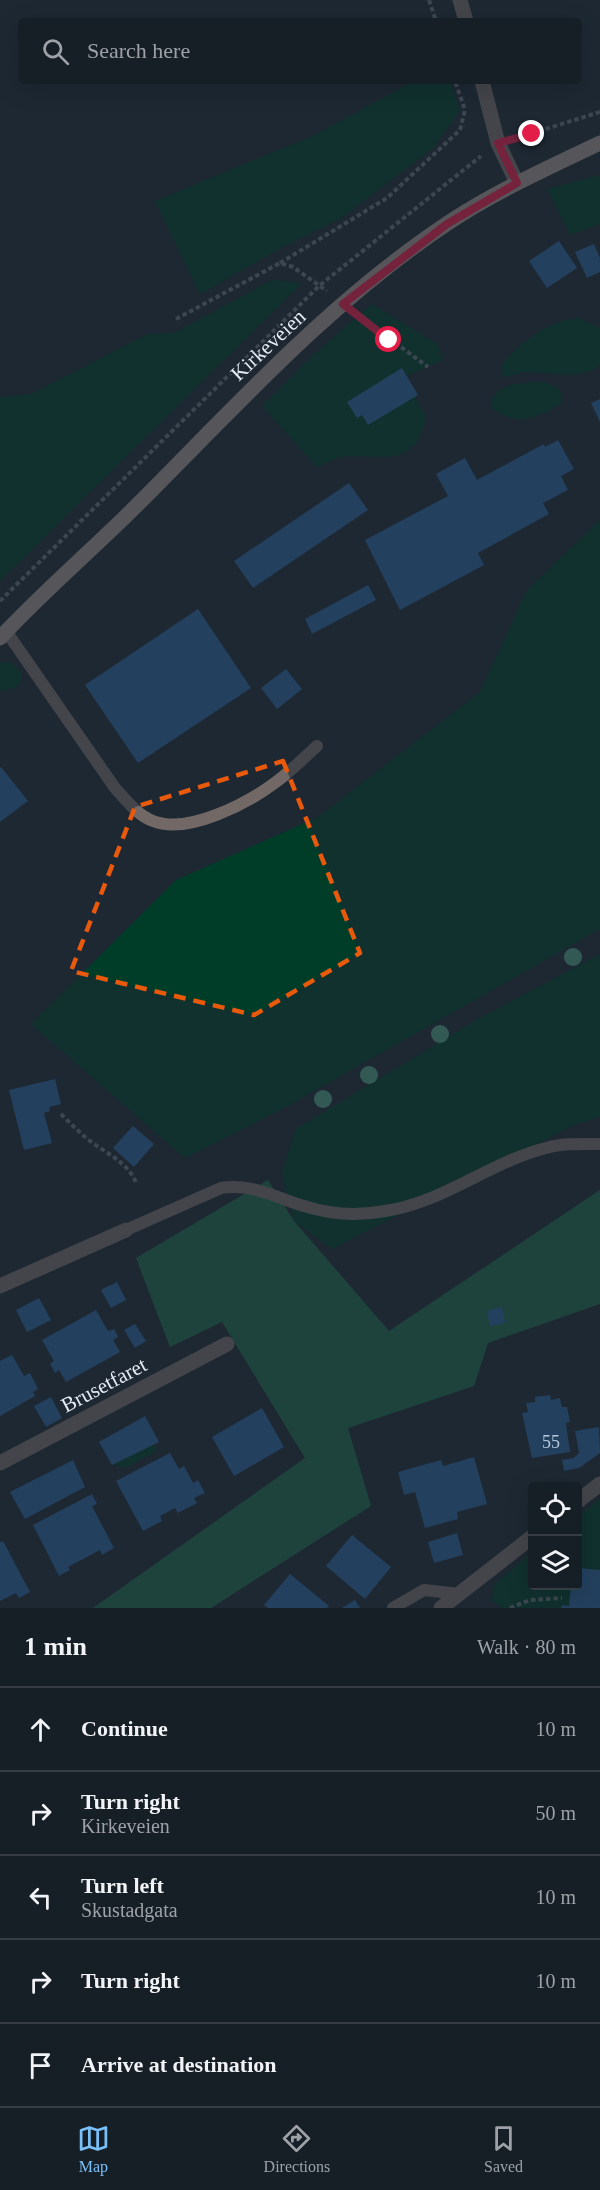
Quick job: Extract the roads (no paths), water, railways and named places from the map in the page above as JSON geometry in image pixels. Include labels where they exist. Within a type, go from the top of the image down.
[{"type":"main road","name":"Kirkeveien","points":[[2,635],[128,515],[230,409],[343,304],[447,224],[517,183],[600,143]]},
{"type":"street","points":[[460,0],[465,18]]},
{"type":"street","points":[[483,84],[498,143],[517,183]]},
{"type":"street","points":[[0,1286],[126,1230]]},
{"type":"street","name":"Brusetfaret","points":[[0,1463],[227,1344]]},
{"type":"street","points":[[582,1498],[600,1484]]},
{"type":"street","points":[[441,1608],[528,1540]]},
{"type":"lane","points":[[2,635],[115,788],[135,810],[151,820],[180,826],[232,806],[276,782],[317,746]]},
{"type":"lane","points":[[126,1230],[221,1188],[237,1185],[260,1189],[319,1210],[354,1214],[386,1211],[429,1197],[530,1153],[562,1145],[600,1144]]},
{"type":"lane","points":[[393,1608],[424,1590],[459,1594]]}]
